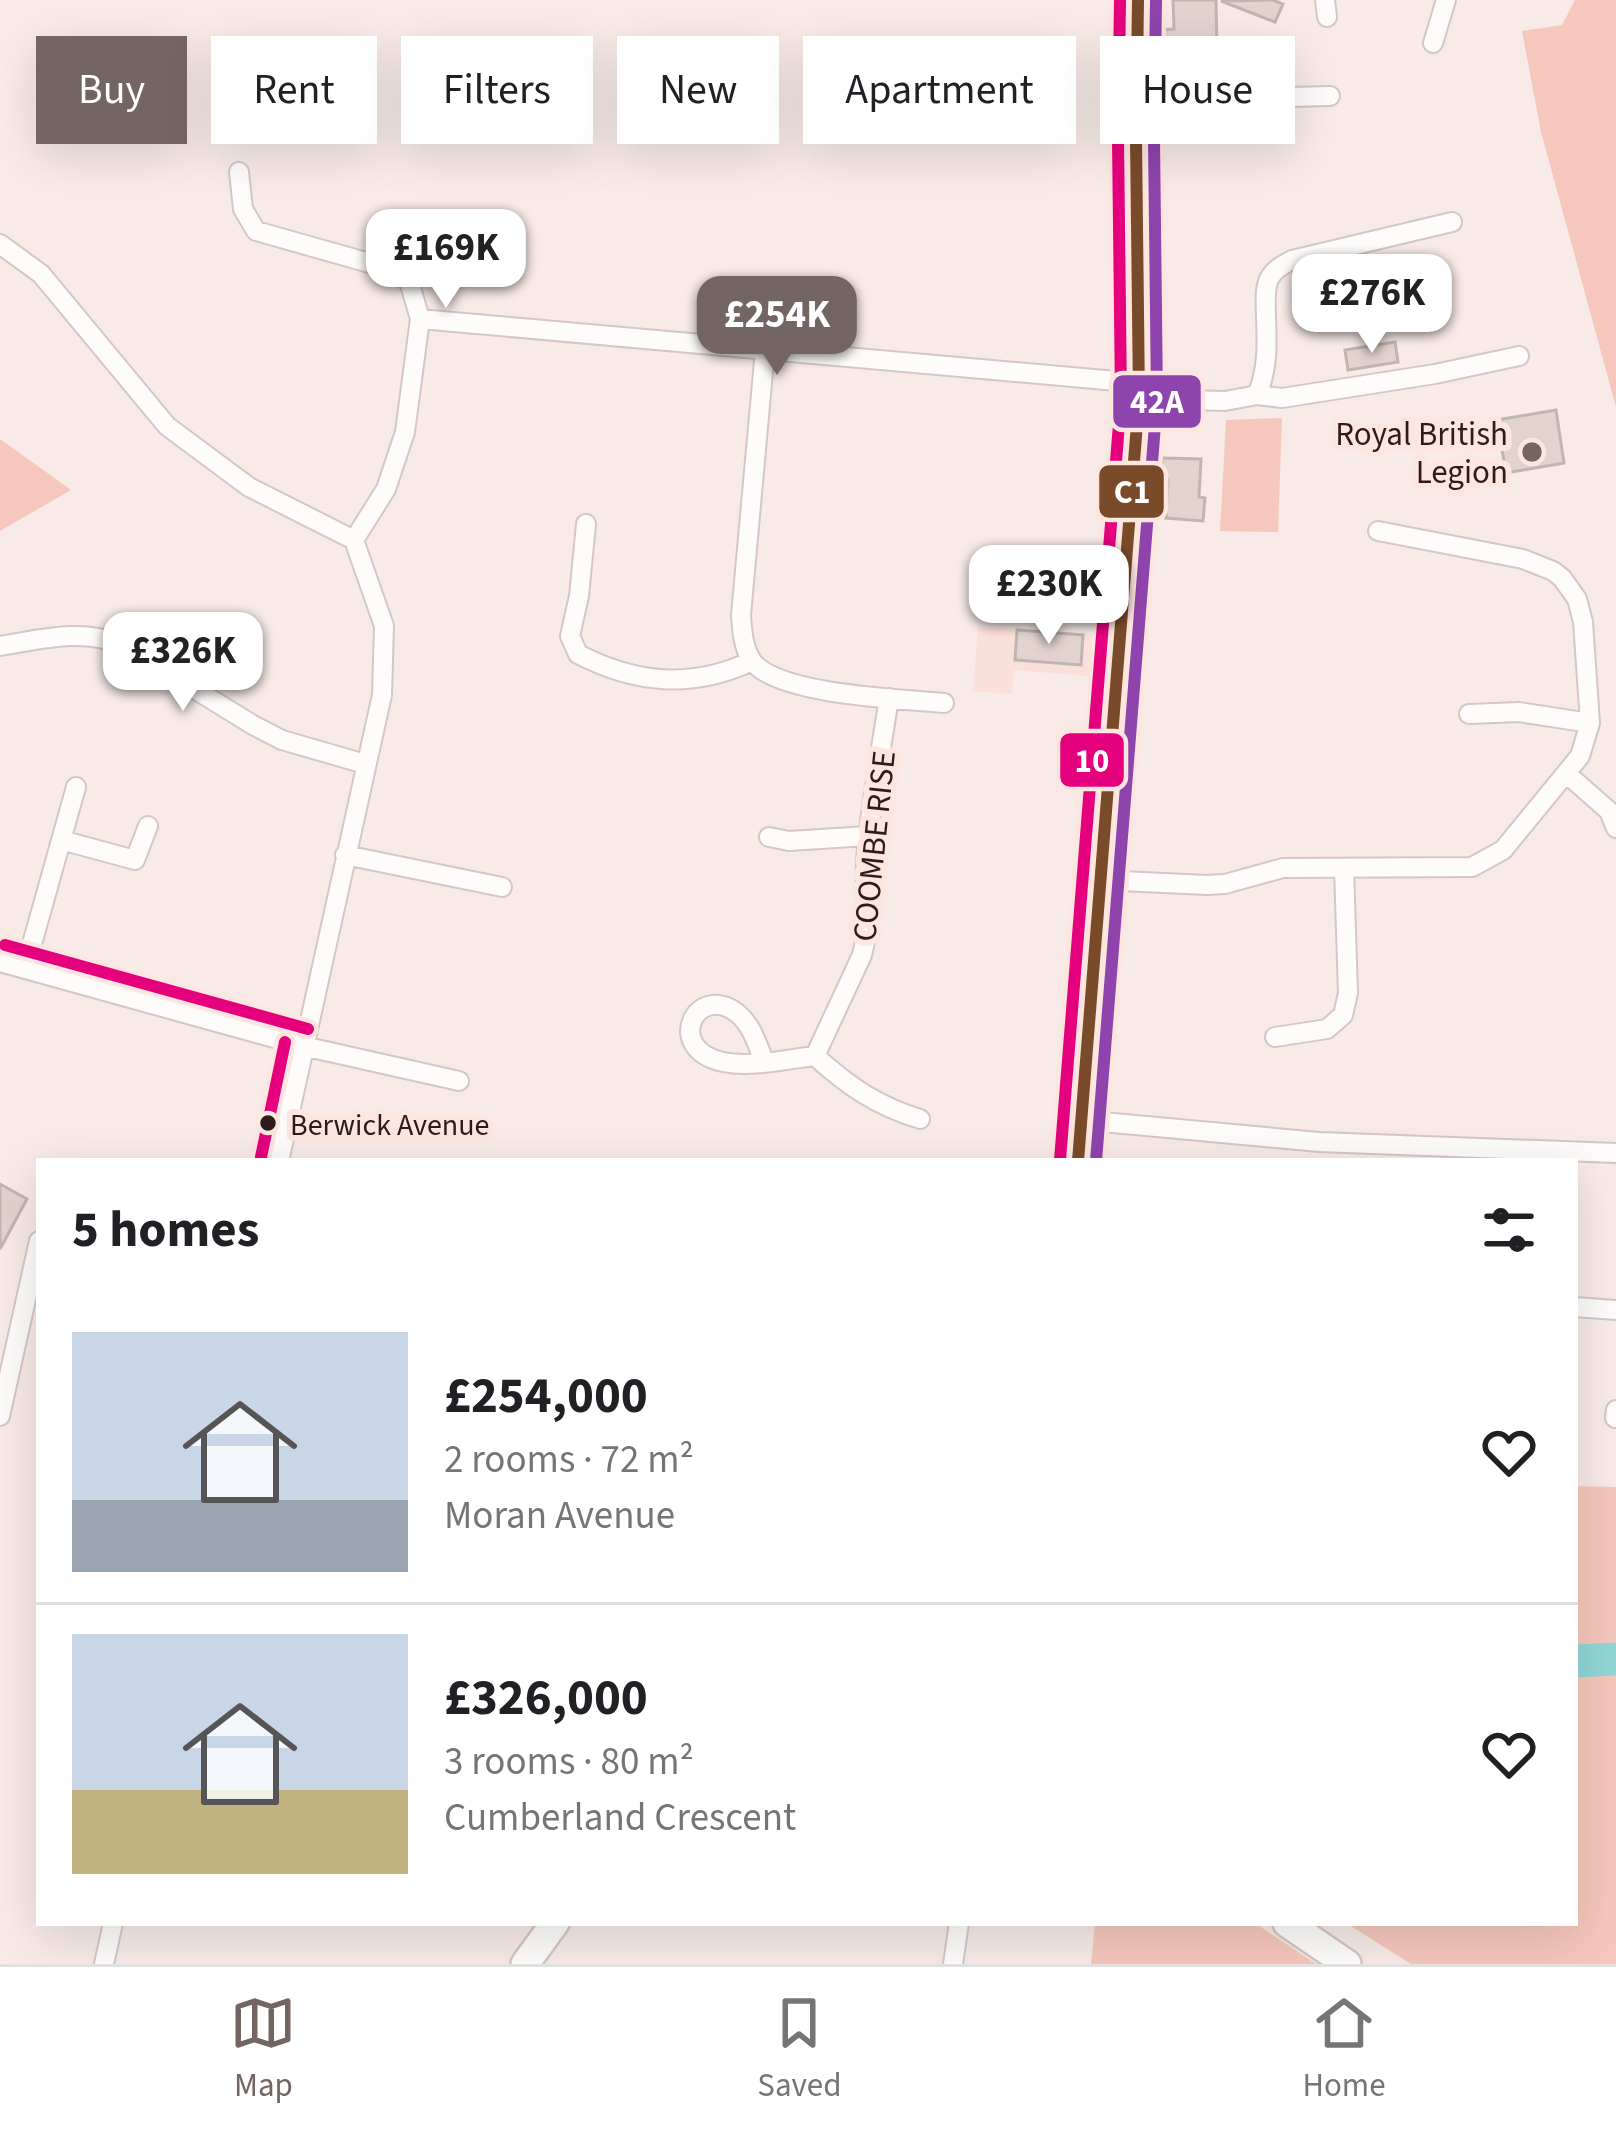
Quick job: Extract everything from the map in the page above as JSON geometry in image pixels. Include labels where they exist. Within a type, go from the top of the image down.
[{"type":"main road","points":[[1138,0],[1138,36]]},
{"type":"main road","points":[[1078,1158],[1139,391],[1137,144]]},
{"type":"main road","points":[[525,1964],[553,1926]]},
{"type":"main road","points":[[1291,1926],[1347,1964]]},
{"type":"street","points":[[1432,43],[1446,0]]},
{"type":"street","points":[[1295,98],[1330,97]]},
{"type":"street","points":[[239,172],[243,208],[256,231],[373,264],[409,280],[420,319],[405,432],[386,489],[354,540]]},
{"type":"street","points":[[1257,394],[1267,358],[1266,292],[1276,269],[1292,260],[1452,222]]},
{"type":"street","points":[[0,244],[41,274],[167,426],[249,488],[354,540],[384,626],[382,695],[280,1158]]},
{"type":"street","points":[[420,319],[765,350],[1225,401],[1257,394],[1282,398],[1520,356]]},
{"type":"street","points":[[765,350],[741,615],[752,661],[802,686],[944,703]]},
{"type":"street","points":[[586,524],[571,636],[578,654],[620,671],[676,680],[715,676],[752,661]]},
{"type":"street","points":[[1100,880],[1207,885],[1283,868],[1472,867],[1503,850],[1568,774],[1586,744],[1590,723],[1581,610],[1562,578],[1523,559],[1378,531]]},
{"type":"street","points":[[0,646],[70,634],[107,638],[268,733],[365,764]]},
{"type":"street","name":"COOMBE RISE","points":[[815,1056],[867,938],[868,836],[889,698]]},
{"type":"street","points":[[1469,714],[1519,712],[1590,723]]},
{"type":"street","points":[[1568,774],[1603,805],[1616,828]]},
{"type":"street","points":[[25,969],[76,788]]},
{"type":"street","points":[[61,840],[136,860],[148,826]]},
{"type":"street","points":[[769,837],[789,841],[868,836]]},
{"type":"street","points":[[345,855],[502,887]]},
{"type":"street","points":[[1275,1037],[1327,1029],[1342,1015],[1348,993],[1344,868]]},
{"type":"street","points":[[0,962],[303,1046],[458,1081]]},
{"type":"street","points":[[764,1061],[815,1056],[858,1093],[920,1119]]},
{"type":"street","points":[[1081,1120],[1319,1142],[1616,1153]]},
{"type":"street","points":[[0,1416],[36,1254]]},
{"type":"street","points":[[1578,1307],[1616,1310]]},
{"type":"street","points":[[104,1964],[112,1926]]},
{"type":"street","points":[[953,1964],[959,1926]]},
{"type":"shaded area","points":[[1575,0],[1616,0],[1616,407],[1541,132],[1522,31],[1562,25]]},
{"type":"shaded area","points":[[1282,418],[1278,532],[1220,531],[1226,420]]},
{"type":"shaded area","points":[[0,439],[71,490],[0,531]]},
{"type":"shaded area","points":[[978,627],[1104,636],[1101,677],[1014,670],[1012,694],[973,691]]},
{"type":"shaded area","points":[[1578,1486],[1616,1487],[1616,1964],[1411,1964],[1351,1926],[1578,1926]]},
{"type":"shaded area","points":[[1095,1926],[1259,1926],[1316,1964],[1091,1964]]},
{"type":"building","points":[[1173,0],[1216,0],[1217,36],[1162,36],[1162,30],[1174,29]]},
{"type":"building","points":[[1221,1],[1283,4],[1275,22]]},
{"type":"building","points":[[1395,342],[1398,362],[1348,370],[1345,350]]},
{"type":"building","name":"Royal British Legion","points":[[1556,410],[1564,463],[1506,473],[1497,420]]},
{"type":"building","points":[[1162,458],[1201,459],[1203,521],[1166,518],[1168,480],[1161,480]]},
{"type":"building","points":[[1017,630],[1083,635],[1081,665],[1015,660]]},
{"type":"building","points":[[0,1184],[27,1199],[0,1249]]},
{"type":"waterway","points":[[1578,1661],[1616,1659]]},
{"type":"transit line","name":"10","points":[[1060,1158],[1121,399],[1120,0]]},
{"type":"transit line","name":"C1","points":[[1078,1158],[1139,399],[1138,0]]},
{"type":"transit line","name":"42A","points":[[1096,1158],[1157,400],[1156,0]]},
{"type":"transit line","name":"10","points":[[5,945],[308,1029]]},
{"type":"transit line","name":"10","points":[[261,1157],[285,1042]]},
{"type":"place","name":"Royal British Legion","points":[[1532,452]]},
{"type":"place","name":"Berwick Avenue","points":[[268,1123]]}]
